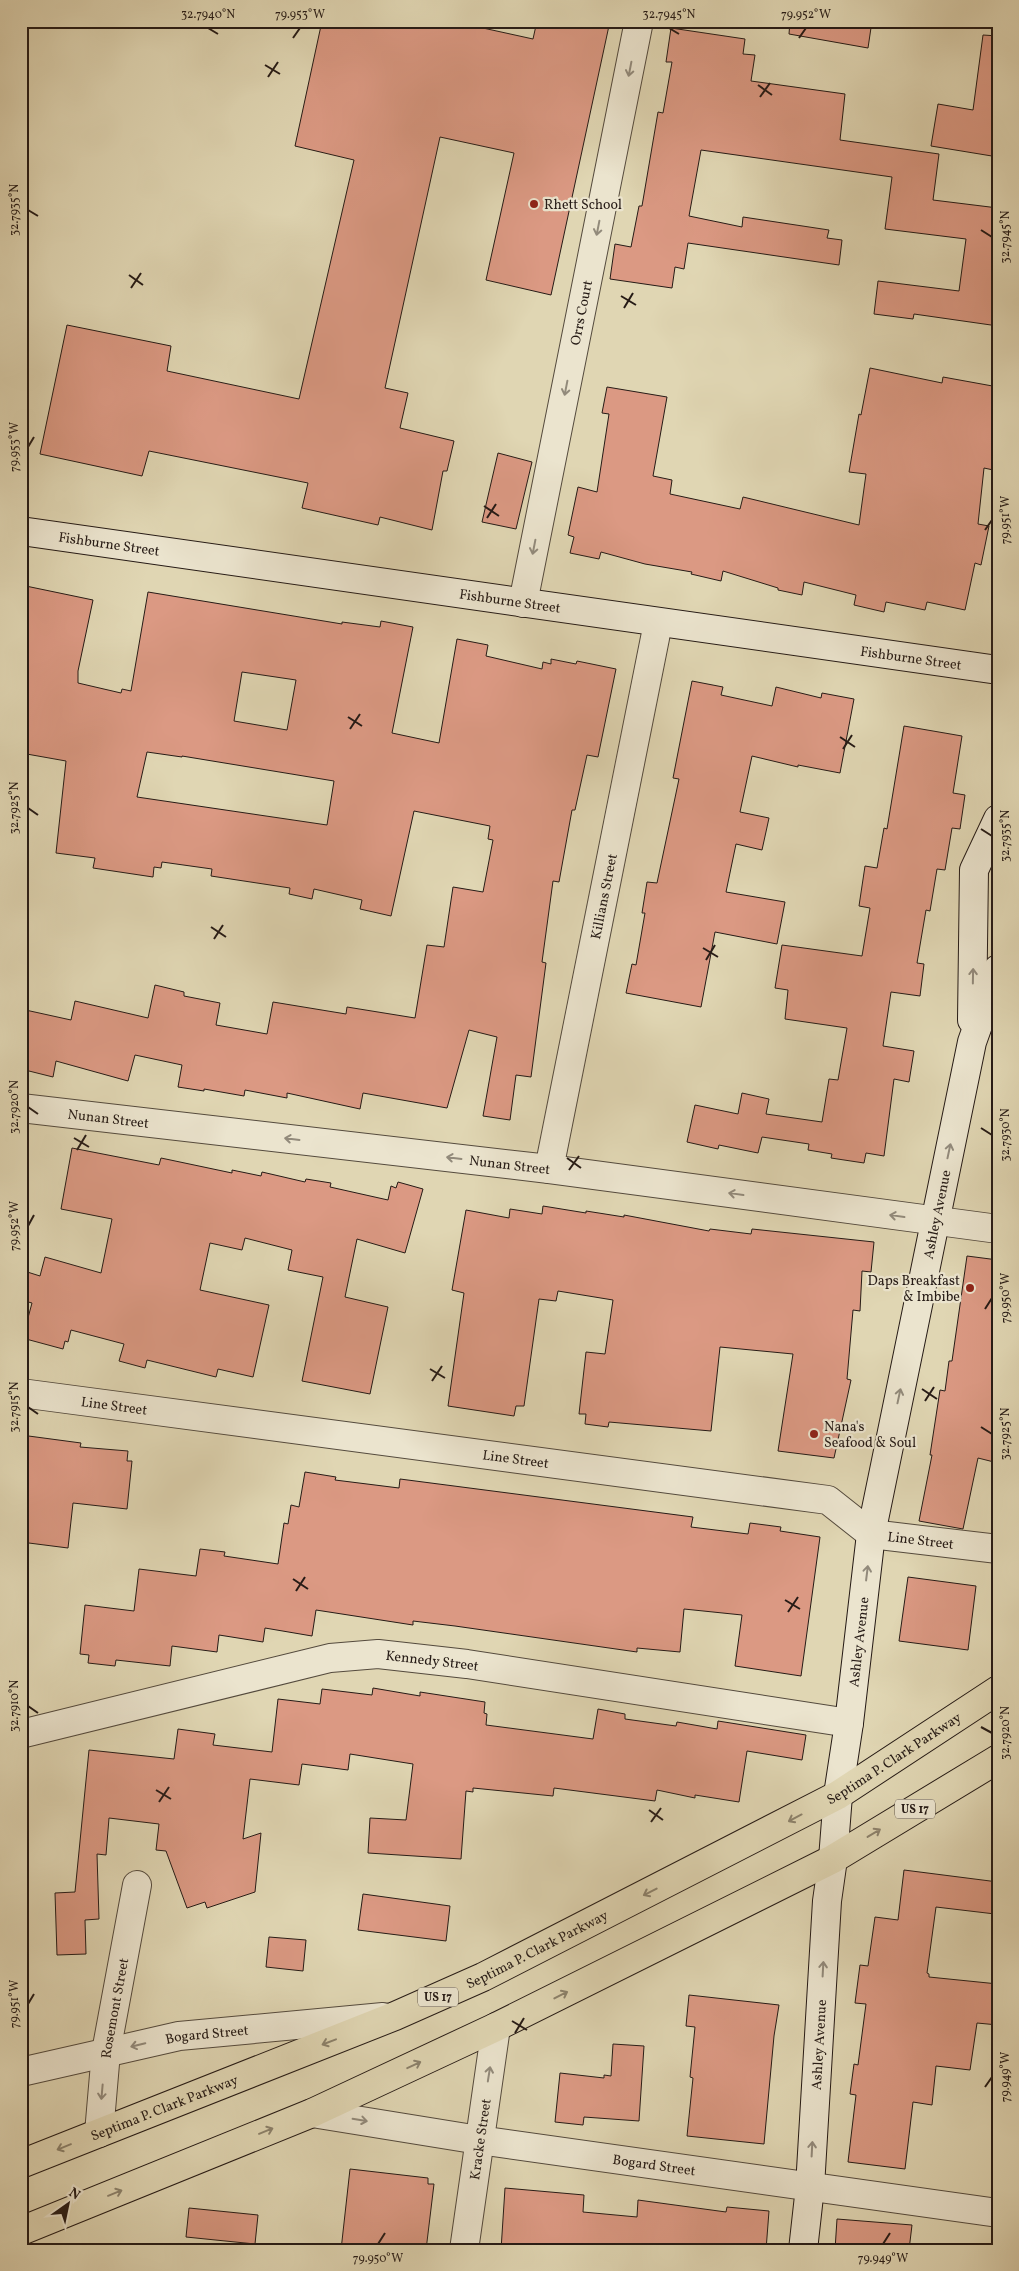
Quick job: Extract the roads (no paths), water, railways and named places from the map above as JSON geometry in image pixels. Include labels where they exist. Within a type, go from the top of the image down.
[{"type":"highway","name":"Septima P. Clark Parkway","points":[[21,2164],[395,2016],[483,1977],[838,1795],[998,1690]]},
{"type":"highway","name":"US 17","points":[[21,2231],[312,2113],[496,2027],[833,1859],[998,1760]]},
{"type":"street","name":"Orrs Court","points":[[523,603],[639,21]]},
{"type":"street","name":"Fishburne Street","points":[[21,531],[998,670]]},
{"type":"street","name":"Killians Street","points":[[549,1169],[658,623]]},
{"type":"street","name":"Ashley Avenue","points":[[972,1042],[974,870],[998,819]]},
{"type":"street","name":"Ashley Avenue","points":[[802,2250],[810,2187],[827,1901],[833,1859],[838,1795],[849,1723],[871,1534],[972,1042],[998,969]]},
{"type":"street","name":"Nunan Street","points":[[21,1108],[549,1169],[998,1229]]},
{"type":"street","name":"Line Street","points":[[21,1393],[828,1500],[871,1534],[998,1549]]},
{"type":"street","name":"Kennedy Street","points":[[21,1734],[330,1658],[378,1654],[477,1665],[849,1723]]},
{"type":"street","name":"Rosemont Street","points":[[99,2133],[106,2052],[137,1885]]},
{"type":"street","name":"Bogard Street","points":[[21,2072],[179,2036],[395,2016]]},
{"type":"street","name":"Kracke Street","points":[[464,2250],[496,2027]]},
{"type":"street","name":"Bogard Street","points":[[312,2113],[479,2140],[998,2213]]},
{"type":"place","name":"Rhett School","points":[[534,204]]},
{"type":"place","name":"Daps Breakfast & Imbibe","points":[[970,1288]]},
{"type":"place","name":"Nana's Seafood & Soul","points":[[814,1434]]}]
